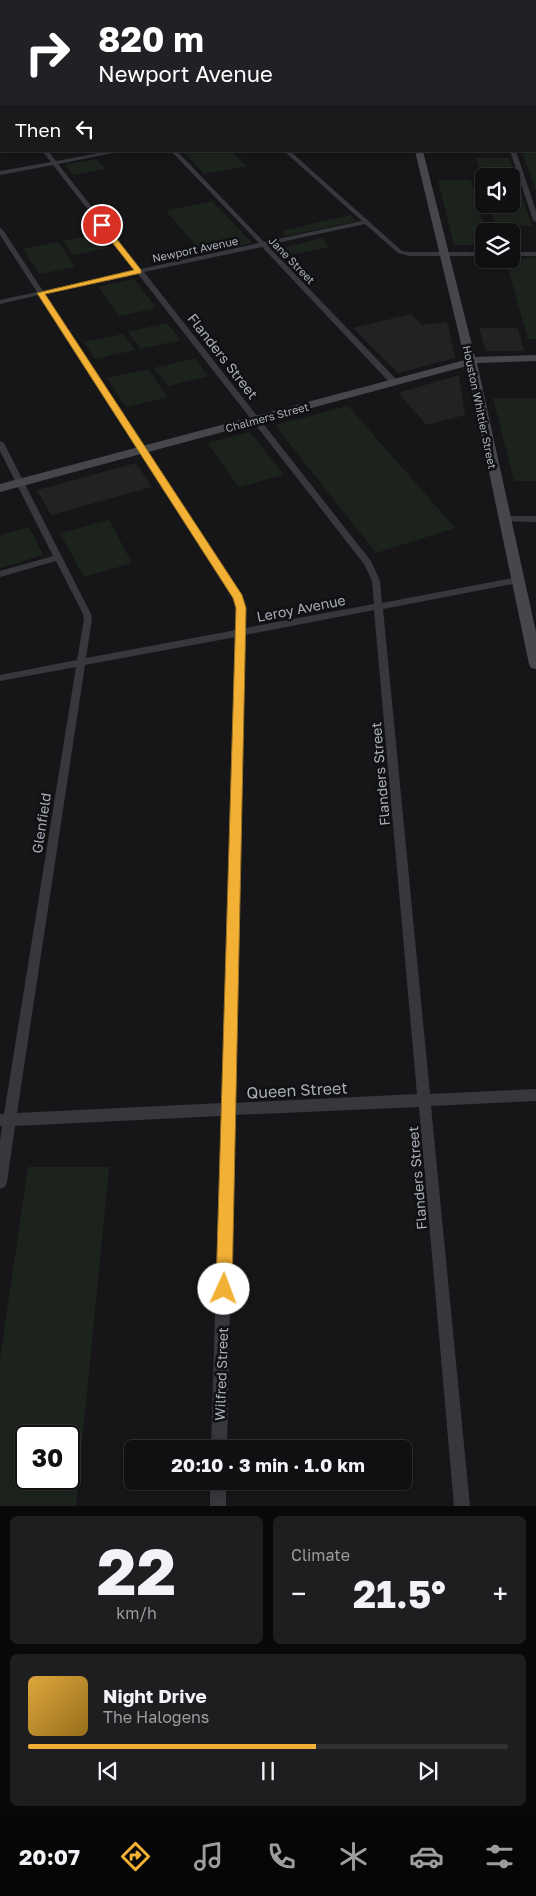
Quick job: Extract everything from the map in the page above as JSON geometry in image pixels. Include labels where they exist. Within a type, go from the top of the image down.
[{"type":"street","name":"Flanders Street","points":[[46,152],[368,563],[376,581],[380,607],[462,1506]]},
{"type":"street","points":[[0,173],[115,152]]},
{"type":"street","name":"Jane Street","points":[[175,152],[395,383]]},
{"type":"street","points":[[288,152],[396,250],[404,254],[475,254]]},
{"type":"street","name":"Houston Whittier Street","points":[[419,152],[471,362],[536,664]]},
{"type":"street","points":[[513,152],[536,220]]},
{"type":"street","name":"Newport Avenue","points":[[0,302],[366,222]]},
{"type":"street","name":"Wilfred Street","points":[[0,230],[238,598],[241,608],[219,1440]]},
{"type":"street","points":[[520,254],[536,254]]},
{"type":"street","name":"Chalmers Street","points":[[0,488],[471,362],[484,359],[536,358]]},
{"type":"street","name":"Glenfield","points":[[0,443],[88,614],[5,1120],[0,1182]]},
{"type":"street","points":[[505,519],[536,519]]},
{"type":"street","points":[[0,574],[59,557]]},
{"type":"street","name":"Leroy Avenue","points":[[0,678],[518,580]]},
{"type":"street","name":"Queen Street","points":[[5,1120],[536,1095]]},
{"type":"street","points":[[218,1490],[218,1506]]},
{"type":"shaded area","points":[[184,152],[232,152],[247,166],[204,174]]},
{"type":"shaded area","points":[[522,152],[536,152],[536,191]]},
{"type":"shaded area","points":[[476,158],[509,158],[512,168],[479,168]]},
{"type":"shaded area","points":[[97,159],[105,169],[73,175],[65,165]]},
{"type":"shaded area","points":[[438,180],[471,180],[475,194],[475,213],[481,213],[484,223],[475,223],[475,245],[454,245]]},
{"type":"shaded area","points":[[520,191],[532,226],[520,226],[520,223],[495,223],[492,213],[520,213]]},
{"type":"shaded area","points":[[212,201],[252,243],[203,254],[166,211]]},
{"type":"shaded area","points":[[350,215],[357,221],[287,236],[282,231]]},
{"type":"shaded area","points":[[99,234],[109,248],[73,255],[63,241]]},
{"type":"shaded area","points":[[321,238],[330,247],[290,255],[282,248]]},
{"type":"shaded area","points":[[58,242],[75,267],[39,274],[23,249]]},
{"type":"shaded area","points":[[536,258],[536,339],[528,339],[508,268],[520,268],[520,259]]},
{"type":"shaded area","points":[[134,279],[156,308],[119,316],[98,287]]},
{"type":"shaded area","points":[[411,314],[422,325],[447,322],[455,358],[398,373],[353,328]]},
{"type":"shaded area","points":[[167,323],[180,340],[141,349],[128,332]]},
{"type":"shaded area","points":[[479,328],[518,328],[524,351],[486,351]]},
{"type":"shaded area","points":[[123,334],[135,350],[95,359],[84,342]]},
{"type":"shaded area","points":[[195,358],[208,376],[168,386],[154,368]]},
{"type":"shaded area","points":[[148,369],[168,397],[126,407],[107,378]]},
{"type":"shaded area","points":[[459,375],[465,415],[427,425],[398,393]]},
{"type":"shaded area","points":[[493,398],[536,398],[536,481],[514,481]]},
{"type":"shaded area","points":[[348,406],[455,528],[376,553],[275,425]]},
{"type":"shaded area","points":[[250,432],[284,475],[239,487],[207,443]]},
{"type":"shaded area","points":[[136,463],[152,487],[51,515],[37,490]]},
{"type":"shaded area","points":[[109,520],[132,563],[84,577],[60,533]]},
{"type":"shaded area","points":[[29,527],[43,555],[0,568],[0,535]]},
{"type":"shaded area","points":[[28,1167],[109,1167],[80,1465],[80,1425],[15,1425],[15,1490],[78,1490],[76,1506],[0,1506],[0,1359]]},
{"type":"route","points":[[102,225],[139,271],[40,293],[238,598],[241,608],[224,1289]]}]
